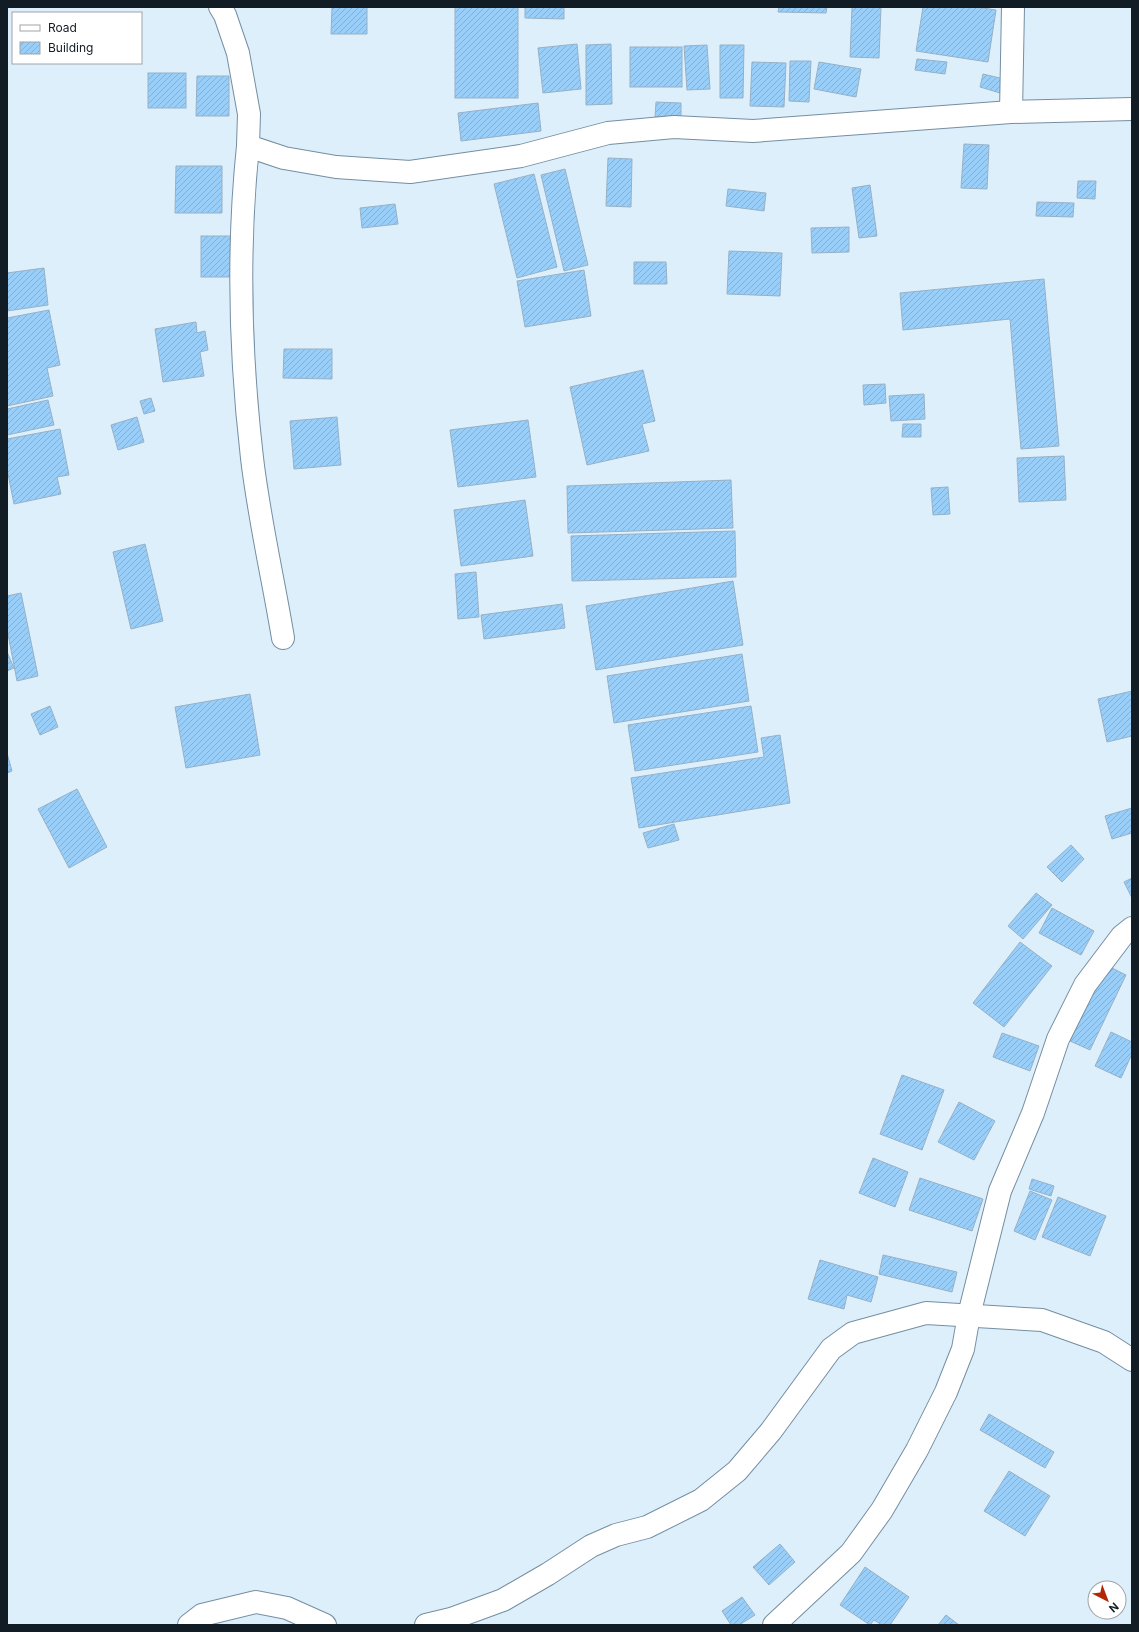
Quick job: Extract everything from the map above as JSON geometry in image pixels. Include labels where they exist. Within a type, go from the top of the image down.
[{"type":"street","points":[[220,7],[225,15],[238,53],[249,114],[248,146],[242,202],[240,302],[252,459],[283,638]]},
{"type":"street","points":[[1011,112],[1013,7]]},
{"type":"street","points":[[248,146],[284,158],[336,168],[410,172],[521,156],[615,132],[674,127],[753,131],[1011,112],[1132,109]]},
{"type":"street","points":[[774,1625],[851,1553],[882,1510],[917,1450],[946,1392],[963,1350],[969,1315],[1000,1191],[1033,1113],[1058,1039],[1085,985],[1129,936]]},
{"type":"street","points":[[426,1625],[451,1619],[503,1600],[548,1574],[591,1546],[616,1535],[647,1527],[701,1500],[738,1471],[771,1431],[831,1349],[853,1333],[926,1313],[1042,1320],[1104,1342],[1132,1360]]},
{"type":"street","points":[[189,1625],[202,1615],[256,1602],[287,1608],[324,1625]]},
{"type":"building","points":[[332,7],[367,7],[367,34],[331,34]]},
{"type":"building","points":[[455,7],[518,7],[518,98],[455,98]]},
{"type":"building","points":[[525,7],[564,7],[564,19],[525,18]]},
{"type":"building","points":[[779,7],[827,7],[826,13],[778,12]]},
{"type":"building","points":[[852,7],[881,7],[879,58],[850,57]]},
{"type":"building","points":[[923,7],[977,7],[996,10],[988,62],[916,51]]},
{"type":"building","points":[[577,44],[581,89],[543,93],[538,48]]},
{"type":"building","points":[[611,44],[612,104],[586,105],[586,45]]},
{"type":"building","points":[[707,45],[710,89],[687,90],[684,46]]},
{"type":"building","points":[[720,45],[744,45],[743,98],[720,98]]},
{"type":"building","points":[[630,47],[682,47],[682,87],[630,87]]},
{"type":"building","points":[[917,59],[947,62],[945,74],[915,70]]},
{"type":"building","points":[[790,61],[811,61],[809,102],[789,101]]},
{"type":"building","points":[[752,62],[786,63],[784,107],[750,106]]},
{"type":"building","points":[[819,62],[861,69],[856,97],[814,89]]},
{"type":"building","points":[[148,73],[186,73],[186,108],[148,108]]},
{"type":"building","points":[[983,74],[1004,79],[1000,93],[980,87]]},
{"type":"building","points":[[197,76],[229,76],[229,116],[196,116]]},
{"type":"building","points":[[656,102],[681,103],[681,118],[655,117]]},
{"type":"building","points":[[538,103],[541,131],[461,141],[458,113]]},
{"type":"building","points":[[964,144],[989,145],[987,189],[961,188]]},
{"type":"building","points":[[608,158],[632,159],[631,207],[606,206]]},
{"type":"building","points":[[176,166],[222,166],[222,213],[175,213]]},
{"type":"building","points":[[565,169],[588,265],[564,271],[541,175]]},
{"type":"building","points":[[534,174],[557,267],[517,278],[494,184]]},
{"type":"building","points":[[1078,181],[1096,181],[1095,199],[1077,198]]},
{"type":"building","points":[[870,185],[877,236],[859,238],[852,188]]},
{"type":"building","points":[[728,189],[766,193],[764,211],[726,206]]},
{"type":"building","points":[[1037,202],[1074,203],[1073,217],[1036,216]]},
{"type":"building","points":[[395,204],[398,224],[362,228],[360,208]]},
{"type":"building","points":[[849,227],[849,252],[812,253],[811,228]]},
{"type":"building","points":[[201,236],[234,236],[234,277],[201,277]]},
{"type":"building","points":[[729,251],[782,253],[780,296],[727,294]]},
{"type":"building","points":[[634,262],[666,262],[667,284],[634,284]]},
{"type":"building","points":[[44,268],[48,305],[7,311],[7,273]]},
{"type":"building","points":[[584,270],[591,316],[525,327],[517,281]]},
{"type":"building","points":[[1044,279],[1059,446],[1021,449],[1010,319],[903,330],[900,293]]},
{"type":"building","points":[[49,310],[60,365],[47,368],[53,396],[7,406],[7,318]]},
{"type":"building","points":[[196,322],[197,333],[205,331],[208,350],[200,352],[204,376],[163,382],[155,329]]},
{"type":"building","points":[[284,349],[332,349],[332,379],[283,378]]},
{"type":"building","points":[[643,370],[655,421],[642,424],[649,451],[587,465],[570,387]]},
{"type":"building","points":[[885,384],[886,403],[864,405],[863,385]]},
{"type":"building","points":[[924,394],[925,419],[891,421],[889,396]]},
{"type":"building","points":[[151,398],[155,411],[144,414],[140,401]]},
{"type":"building","points":[[48,400],[54,425],[7,435],[7,409]]},
{"type":"building","points":[[137,417],[144,442],[118,450],[111,425]]},
{"type":"building","points":[[337,417],[341,465],[294,469],[290,421]]},
{"type":"building","points":[[528,420],[536,477],[458,487],[450,430]]},
{"type":"building","points":[[903,424],[921,424],[921,437],[902,437]]},
{"type":"building","points":[[60,429],[69,475],[57,477],[61,494],[14,504],[7,469],[7,439]]},
{"type":"building","points":[[1064,456],[1066,500],[1019,502],[1017,458]]},
{"type":"building","points":[[731,480],[733,528],[568,533],[567,486]]},
{"type":"building","points":[[948,487],[950,514],[933,515],[931,488]]},
{"type":"building","points":[[525,500],[533,556],[461,566],[454,510]]},
{"type":"building","points":[[735,531],[736,577],[572,581],[571,536]]},
{"type":"building","points":[[145,544],[163,621],[131,629],[113,552]]},
{"type":"building","points":[[476,572],[479,617],[458,619],[455,574]]},
{"type":"building","points":[[733,581],[743,645],[596,670],[586,606]]},
{"type":"building","points":[[21,593],[38,676],[17,681],[7,629],[7,596]]},
{"type":"building","points":[[562,604],[565,628],[484,639],[481,615]]},
{"type":"building","points":[[7,652],[14,668],[7,671]]},
{"type":"building","points":[[742,654],[749,701],[614,723],[607,676]]},
{"type":"building","points":[[1132,691],[1132,736],[1107,742],[1098,699]]},
{"type":"building","points":[[250,694],[260,755],[186,768],[175,707]]},
{"type":"building","points":[[50,706],[58,727],[40,735],[31,714]]},
{"type":"building","points":[[751,706],[758,752],[635,771],[628,725]]},
{"type":"building","points":[[780,735],[790,803],[639,828],[631,778],[764,757],[761,738]]},
{"type":"building","points":[[7,753],[12,771],[7,773]]},
{"type":"building","points":[[77,789],[107,847],[69,868],[38,809]]},
{"type":"building","points":[[1132,808],[1132,833],[1112,839],[1105,816]]},
{"type":"building","points":[[674,824],[679,840],[648,848],[643,833]]},
{"type":"building","points":[[1071,845],[1084,859],[1062,882],[1047,867]]},
{"type":"building","points":[[1132,878],[1132,898],[1124,882]]},
{"type":"building","points":[[1036,893],[1052,905],[1023,939],[1008,926]]},
{"type":"building","points":[[1052,908],[1094,931],[1081,955],[1039,933]]},
{"type":"building","points":[[1020,942],[1052,966],[1004,1027],[973,1003]]},
{"type":"building","points":[[1106,965],[1126,975],[1090,1050],[1070,1041]]},
{"type":"building","points":[[1111,1032],[1132,1042],[1132,1054],[1121,1078],[1095,1066]]},
{"type":"building","points":[[1002,1033],[1039,1046],[1030,1071],[993,1057]]},
{"type":"building","points":[[902,1075],[944,1090],[922,1150],[880,1134]]},
{"type":"building","points":[[959,1102],[995,1121],[974,1160],[938,1142]]},
{"type":"building","points":[[873,1158],[908,1172],[895,1207],[859,1193]]},
{"type":"building","points":[[920,1178],[983,1199],[972,1231],[909,1210]]},
{"type":"building","points":[[1032,1179],[1054,1186],[1051,1196],[1029,1189]]},
{"type":"building","points":[[1030,1191],[1052,1200],[1035,1240],[1014,1231]]},
{"type":"building","points":[[1058,1197],[1106,1216],[1090,1256],[1042,1237]]},
{"type":"building","points":[[883,1255],[957,1272],[952,1292],[879,1274]]},
{"type":"building","points":[[820,1260],[878,1277],[871,1302],[847,1295],[844,1309],[808,1299]]},
{"type":"building","points":[[989,1414],[1054,1452],[1045,1468],[980,1430]]},
{"type":"building","points":[[1009,1471],[1050,1496],[1025,1536],[984,1511]]},
{"type":"building","points":[[780,1544],[795,1562],[769,1585],[753,1567]]},
{"type":"building","points":[[865,1567],[909,1597],[890,1625],[882,1625],[874,1620],[870,1625],[840,1605]]},
{"type":"building","points":[[742,1597],[755,1615],[739,1625],[731,1625],[722,1611]]},
{"type":"building","points":[[946,1615],[959,1625],[938,1625]]}]
